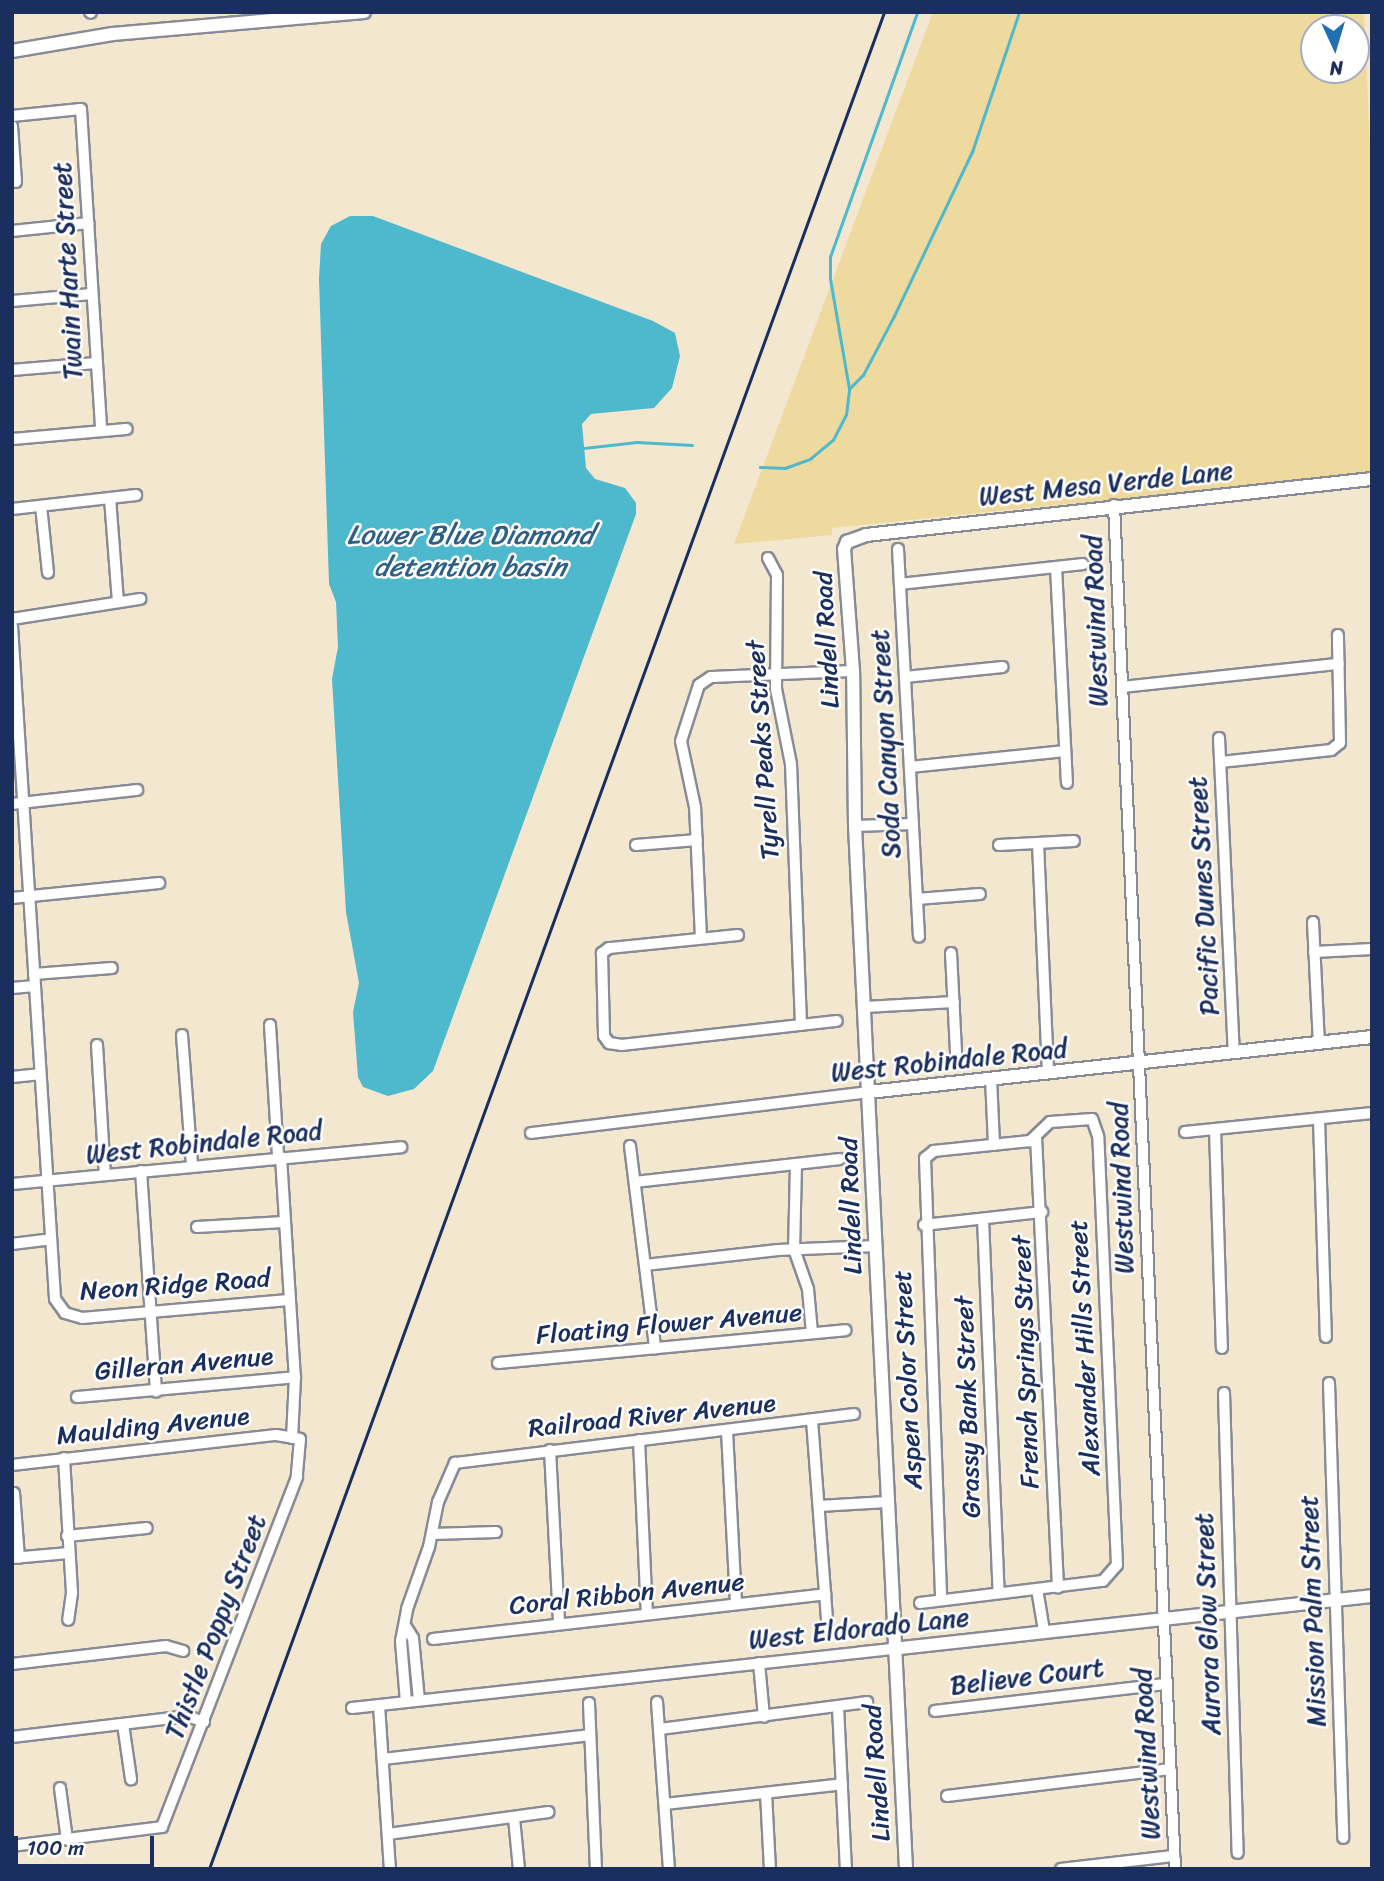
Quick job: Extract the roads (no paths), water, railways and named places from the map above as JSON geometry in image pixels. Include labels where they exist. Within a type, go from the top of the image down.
[{"type":"street","points":[[12,51],[113,34],[257,17],[364,12]]},
{"type":"street","name":"Twain Harte Street","points":[[12,116],[81,109],[101,430]]},
{"type":"street","points":[[12,126],[16,182]]},
{"type":"street","points":[[12,231],[89,223]]},
{"type":"street","points":[[12,301],[92,294]]},
{"type":"street","points":[[12,370],[96,363]]},
{"type":"street","points":[[12,439],[127,429]]},
{"type":"street","name":"West Mesa Verde Lane","points":[[847,542],[866,535],[1114,505],[1372,480]]},
{"type":"street","points":[[12,509],[136,495]]},
{"type":"street","points":[[110,498],[118,602]]},
{"type":"street","name":"Westwind Road","points":[[1114,505],[1175,1869]]},
{"type":"street","points":[[41,506],[48,573]]},
{"type":"street","name":"Lindell Road","points":[[847,542],[853,671],[855,827],[876,1246],[892,1648],[905,1869]]},
{"type":"street","name":"Soda Canyon Street","points":[[898,550],[919,936]]},
{"type":"street","name":"Tyrell Peaks Street","points":[[768,558],[777,575],[775,674],[791,764],[801,1025]]},
{"type":"street","points":[[900,584],[1083,564]]},
{"type":"street","points":[[1056,567],[1067,783]]},
{"type":"street","points":[[12,619],[141,599]]},
{"type":"street","points":[[12,626],[17,804],[35,980],[45,1181],[51,1239],[12,1244]]},
{"type":"street","points":[[1220,762],[1331,750],[1340,743],[1338,635]]},
{"type":"street","points":[[1122,687],[1339,664]]},
{"type":"street","points":[[905,677],[1002,667]]},
{"type":"street","points":[[701,938],[693,793],[681,741],[704,680],[853,671]]},
{"type":"street","name":"Pacific Dunes Street","points":[[1219,738],[1234,1052]]},
{"type":"street","points":[[910,767],[1065,751]]},
{"type":"street","points":[[17,804],[137,790]]},
{"type":"street","points":[[855,827],[913,824]]},
{"type":"street","points":[[636,845],[697,840]]},
{"type":"street","points":[[999,845],[1074,841]]},
{"type":"street","points":[[1038,843],[1048,1072]]},
{"type":"street","points":[[12,898],[159,883]]},
{"type":"street","points":[[917,900],[981,894]]},
{"type":"street","points":[[1313,922],[1319,1043]]},
{"type":"street","points":[[738,935],[609,948],[602,953],[604,1036],[609,1043],[622,1045],[837,1021]]},
{"type":"street","points":[[1314,952],[1372,949]]},
{"type":"street","points":[[951,953],[956,1053]]},
{"type":"street","points":[[12,988],[35,980],[112,968]]},
{"type":"street","points":[[865,1007],[954,1002]]},
{"type":"street","name":"Thistle Poppy Street","points":[[67,1840],[162,1827],[297,1477],[295,1377],[270,1025]]},
{"type":"street","points":[[183,1035],[192,1166]]},
{"type":"street","name":"West Robindale Road","points":[[531,1133],[869,1092],[1372,1037]]},
{"type":"street","points":[[97,1045],[105,1175]]},
{"type":"street","points":[[12,1077],[39,1074]]},
{"type":"street","points":[[991,1079],[994,1144],[1036,1137]]},
{"type":"street","points":[[1185,1132],[1372,1113]]},
{"type":"street","name":"Alexander Hills Street","points":[[1036,1137],[1050,1122],[1092,1119],[1098,1136],[1109,1356],[1117,1565],[1113,1574],[1103,1581],[1058,1587]]},
{"type":"street","points":[[1319,1119],[1326,1337]]},
{"type":"street","points":[[1215,1129],[1222,1349]]},
{"type":"street","name":"French Springs Street","points":[[1036,1137],[1042,1212],[1058,1587]]},
{"type":"street","name":"Aspen Color Street","points":[[941,1600],[924,1225],[925,1158],[934,1152],[994,1144]]},
{"type":"street","points":[[630,1146],[654,1348]]},
{"type":"street","name":"West Robindale Road","points":[[12,1184],[401,1147]]},
{"type":"street","points":[[635,1182],[840,1159]]},
{"type":"street","points":[[796,1164],[794,1250],[808,1289],[812,1333]]},
{"type":"street","points":[[141,1171],[156,1391]]},
{"type":"street","points":[[924,1225],[1042,1212]]},
{"type":"street","name":"Grassy Bank Street","points":[[983,1219],[999,1592]]},
{"type":"street","points":[[197,1227],[284,1222]]},
{"type":"street","name":"Neon Ridge Road","points":[[51,1239],[55,1299],[65,1313],[82,1318],[288,1300]]},
{"type":"street","points":[[645,1265],[794,1250],[876,1246]]},
{"type":"street","name":"Floating Flower Avenue","points":[[498,1363],[845,1331]]},
{"type":"street","name":"Gilleran Avenue","points":[[77,1397],[295,1377]]},
{"type":"street","name":"Mission Palm Street","points":[[1329,1383],[1343,1838]]},
{"type":"street","name":"Aurora Glow Street","points":[[1224,1393],[1238,1853]]},
{"type":"street","name":"Railroad River Avenue","points":[[433,1534],[438,1502],[455,1463],[855,1415]]},
{"type":"street","points":[[813,1420],[828,1631]]},
{"type":"street","points":[[727,1431],[736,1604]]},
{"type":"street","name":"Maulding Avenue","points":[[12,1465],[276,1435],[296,1439]]},
{"type":"street","points":[[639,1440],[647,1614]]},
{"type":"street","points":[[550,1450],[559,1624]]},
{"type":"street","points":[[64,1458],[72,1592],[68,1620]]},
{"type":"street","points":[[14,1493],[15,1558],[69,1553]]},
{"type":"street","points":[[820,1506],[886,1502]]},
{"type":"street","points":[[68,1536],[147,1528]]},
{"type":"street","points":[[406,1702],[401,1641],[406,1627],[407,1609],[433,1534],[496,1532]]},
{"type":"street","points":[[920,1603],[1058,1587]]},
{"type":"street","points":[[1037,1589],[1044,1631]]},
{"type":"street","name":"Coral Ribbon Avenue","points":[[433,1639],[825,1594]]},
{"type":"street","name":"West Eldorado Lane","points":[[352,1708],[1372,1596]]},
{"type":"street","points":[[406,1627],[413,1638],[419,1700]]},
{"type":"street","points":[[12,1664],[166,1646],[183,1651]]},
{"type":"street","points":[[759,1663],[764,1717]]},
{"type":"street","name":"Believe Court","points":[[935,1711],[1166,1684]]},
{"type":"street","points":[[657,1702],[669,1869]]},
{"type":"street","points":[[660,1729],[867,1702]]},
{"type":"street","points":[[589,1703],[596,1869]]},
{"type":"street","points":[[379,1705],[390,1869]]},
{"type":"street","points":[[838,1707],[846,1869]]},
{"type":"street","points":[[12,1737],[187,1716],[204,1722]]},
{"type":"street","points":[[123,1724],[131,1779]]},
{"type":"street","points":[[383,1759],[589,1735]]},
{"type":"street","points":[[947,1796],[1170,1769]]},
{"type":"street","points":[[665,1804],[842,1784]]},
{"type":"street","points":[[12,1846],[67,1840],[60,1788]]},
{"type":"street","points":[[766,1793],[770,1869]]},
{"type":"street","points":[[388,1834],[548,1812]]},
{"type":"street","points":[[514,1818],[519,1869]]},
{"type":"street","points":[[1060,1869],[1174,1856]]},
{"type":"water","name":"Lower Blue Diamond detention basin","points":[[350,216],[373,216],[653,321],[675,333],[680,356],[672,388],[654,408],[591,414],[582,424],[586,468],[595,479],[625,488],[636,503],[636,514],[433,1071],[414,1089],[388,1096],[363,1087],[358,1077],[353,1012],[359,983],[346,912],[332,679],[338,647],[336,602],[329,584],[319,279],[321,244],[331,226]]},
{"type":"waterway","points":[[760,467],[785,468],[810,459],[833,440],[846,415],[849,389],[830,279],[830,257],[917,12]]},
{"type":"waterway","points":[[849,389],[863,375],[894,316],[972,152],[1019,12]]},
{"type":"waterway","points":[[584,448],[637,442],[692,445]]},
{"type":"railway","points":[[209,1869],[884,12]]}]
